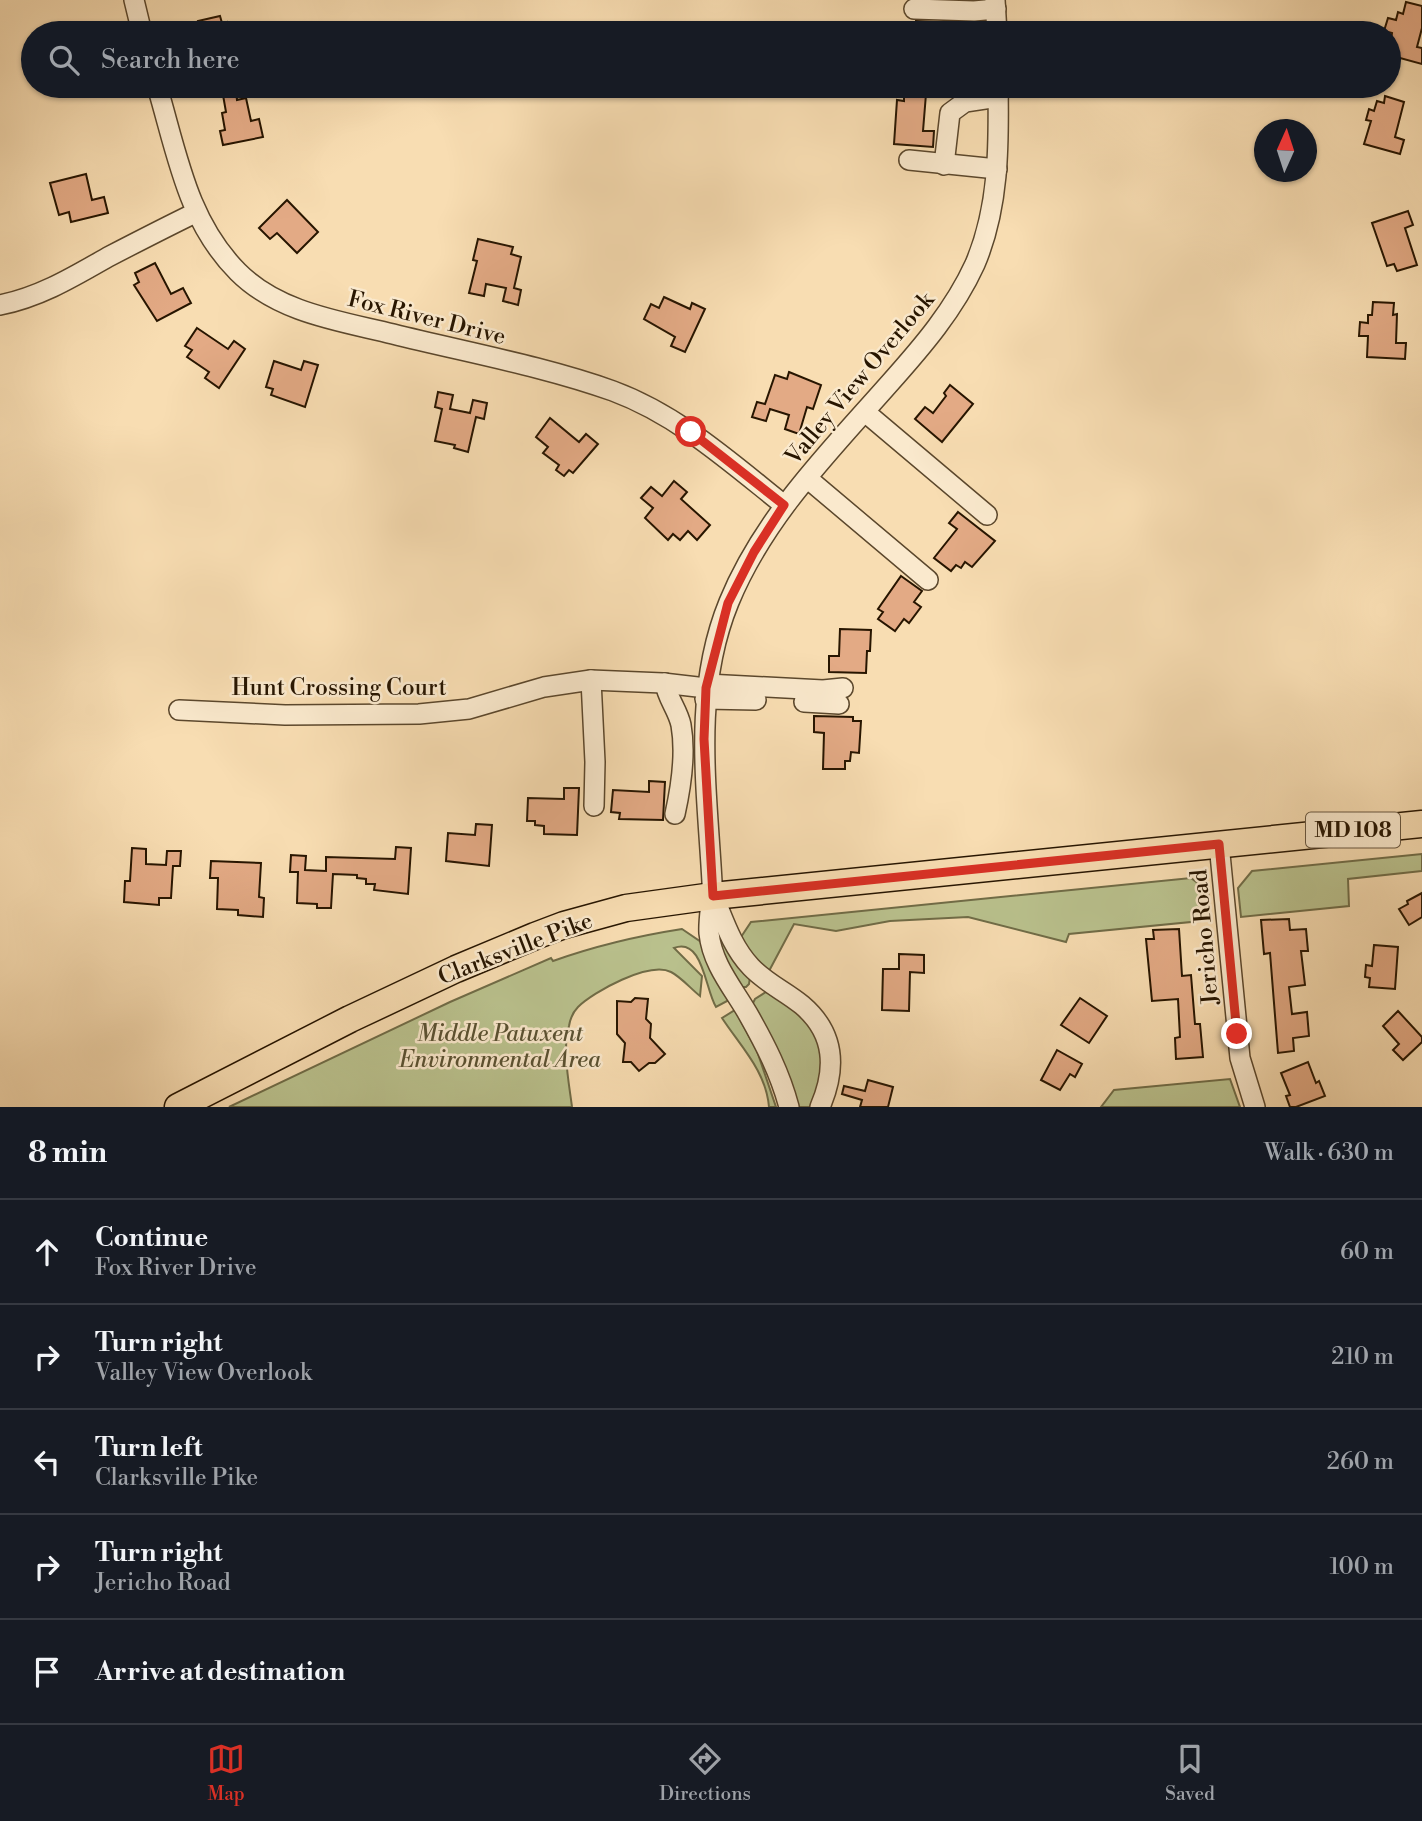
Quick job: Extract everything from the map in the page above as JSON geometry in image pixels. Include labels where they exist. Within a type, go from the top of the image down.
[{"type":"main road","name":"Clarksville Pike","points":[[178,1107],[456,969],[564,925],[626,908],[713,896],[1422,824]]},
{"type":"street","points":[[134,0],[139,21]]},
{"type":"street","points":[[914,9],[974,11],[996,4]]},
{"type":"street","name":"Fox River Drive","points":[[161,98],[195,213],[207,235],[239,274],[260,290],[307,313],[579,381],[632,399],[676,422],[784,505]]},
{"type":"street","points":[[944,165],[950,113],[965,102],[977,98]]},
{"type":"street","name":"Valley View Overlook","points":[[713,896],[704,739],[706,690],[728,603],[754,552],[784,505],[924,345],[961,292],[985,234],[994,198],[998,98]]},
{"type":"street","points":[[909,160],[996,169]]},
{"type":"street","points":[[0,305],[48,290],[146,236],[195,213]]},
{"type":"street","points":[[864,412],[987,515]]},
{"type":"street","points":[[807,478],[928,580]]},
{"type":"street","points":[[591,680],[594,709],[594,806]]},
{"type":"street","name":"Hunt Crossing Court","points":[[179,710],[285,715],[419,714],[469,709],[544,687],[591,680],[665,683],[706,690],[841,696]]},
{"type":"street","points":[[665,683],[680,722],[682,737],[680,792],[675,814]]},
{"type":"street","name":"Jericho Road","points":[[1219,844],[1240,1058],[1255,1107]]},
{"type":"street","points":[[713,896],[739,954],[765,981],[813,1015],[828,1044],[832,1059],[831,1073],[820,1107]]},
{"type":"street","points":[[713,896],[709,931],[712,947],[728,982],[740,999],[778,1071],[789,1107]]},
{"type":"street","points":[[740,999],[765,981]]},
{"type":"green space","points":[[1422,854],[1422,871],[1348,879],[1349,906],[1241,917],[1238,888],[1252,871]]},
{"type":"green space","points":[[1191,878],[1208,891],[1211,920],[1069,934],[1066,942],[968,917],[890,921],[836,931],[794,924],[769,971],[751,954],[741,937],[751,922]]},
{"type":"green space","points":[[719,925],[750,977],[746,987],[740,987],[718,945]]},
{"type":"green space","name":"Middle Patuxent Environmental Area","points":[[682,929],[701,942],[729,1000],[716,1007],[697,957],[684,947],[674,948],[702,976],[700,996],[675,974],[661,970],[636,974],[585,1001],[575,1011],[567,1035],[567,1066],[572,1107],[229,1107],[450,1002],[551,958],[553,961],[616,942]]},
{"type":"green space","points":[[766,992],[806,1017],[815,1030],[825,1068],[814,1107],[795,1107],[752,1005],[755,999]]},
{"type":"green space","points":[[735,1010],[757,1051],[776,1107],[769,1107],[758,1071],[722,1018]]},
{"type":"green space","points":[[1230,1079],[1240,1107],[1101,1107],[1114,1090]]},
{"type":"building","points":[[1406,2],[1422,6],[1422,28],[1417,47],[1422,48],[1422,64],[1401,58],[1401,21],[1387,21],[1388,18],[1396,20],[1398,12],[1403,14]]},
{"type":"building","points":[[220,16],[221,21],[198,21]]},
{"type":"building","points":[[224,98],[246,98],[251,121],[259,119],[263,137],[223,145],[220,131],[225,130],[222,113],[226,112]]},
{"type":"building","points":[[904,98],[926,98],[923,131],[934,131],[933,147],[894,144],[897,100],[904,101]]},
{"type":"building","points":[[1385,98],[1404,102],[1395,137],[1404,140],[1400,154],[1364,144],[1371,121],[1366,120],[1369,109],[1374,111],[1377,101],[1384,103]]},
{"type":"building","points":[[86,174],[92,200],[104,197],[108,213],[71,222],[69,212],[59,215],[50,183]]},
{"type":"building","points":[[287,200],[318,232],[297,253],[277,233],[270,239],[259,228]]},
{"type":"building","points":[[1408,211],[1413,225],[1405,228],[1417,265],[1397,271],[1394,264],[1387,266],[1372,223]]},
{"type":"building","points":[[478,239],[513,247],[511,254],[521,257],[514,288],[521,290],[518,305],[503,301],[506,288],[486,284],[484,296],[469,293],[477,261],[473,260]]},
{"type":"building","points":[[155,263],[171,294],[183,288],[191,303],[157,321],[134,285],[139,282],[135,273]]},
{"type":"building","points":[[664,297],[690,309],[692,303],[705,309],[685,352],[671,346],[675,337],[644,319],[651,304],[659,308]]},
{"type":"building","points":[[1373,302],[1394,303],[1393,315],[1397,314],[1396,343],[1406,343],[1405,359],[1367,357],[1368,336],[1359,336],[1360,322],[1368,323]]},
{"type":"building","points":[[197,328],[228,349],[234,341],[245,349],[219,388],[205,378],[209,372],[187,357],[192,350],[185,346]]},
{"type":"building","points":[[274,361],[301,370],[304,361],[318,365],[305,407],[271,395],[273,389],[266,387]]},
{"type":"building","points":[[789,372],[821,385],[813,409],[807,407],[799,434],[785,429],[789,415],[770,409],[766,421],[752,417],[757,402],[765,404],[775,375],[787,379]]},
{"type":"building","points":[[950,385],[973,404],[942,442],[915,419],[925,407],[933,413],[946,396],[944,393]]},
{"type":"building","points":[[438,392],[453,395],[450,409],[470,413],[473,400],[487,403],[484,419],[476,417],[468,452],[454,448],[455,445],[435,441],[442,409],[435,407]]},
{"type":"building","points":[[550,418],[579,442],[586,434],[598,444],[573,473],[569,470],[564,476],[556,470],[559,465],[543,453],[548,447],[536,437]]},
{"type":"building","points":[[674,481],[687,492],[681,499],[710,525],[697,540],[688,531],[680,540],[673,534],[668,540],[645,518],[653,508],[641,498],[651,487],[662,496]]},
{"type":"building","points":[[958,512],[995,541],[972,567],[965,562],[961,568],[956,565],[951,571],[934,558],[957,529],[949,523]]},
{"type":"building","points":[[901,576],[922,591],[914,602],[921,607],[909,623],[904,619],[895,631],[878,619],[883,612],[878,609]]},
{"type":"building","points":[[840,629],[871,630],[866,673],[829,672],[829,656],[839,656]]},
{"type":"building","points":[[814,716],[853,717],[853,721],[861,721],[859,753],[851,752],[850,761],[845,761],[845,769],[823,769],[824,733],[814,732]]},
{"type":"building","points":[[649,781],[665,782],[663,820],[619,819],[620,813],[611,812],[613,790],[649,792]]},
{"type":"building","points":[[564,788],[579,788],[577,835],[544,834],[544,826],[535,825],[535,821],[527,821],[528,798],[564,799]]},
{"type":"building","points":[[476,824],[492,825],[489,866],[446,861],[448,833],[475,835]]},
{"type":"building","points":[[396,847],[411,848],[408,894],[374,890],[375,884],[366,884],[366,879],[357,878],[357,875],[333,874],[331,908],[297,903],[298,872],[290,872],[291,855],[306,856],[305,870],[326,871],[326,857],[395,859]]},
{"type":"building","points":[[132,848],[146,849],[146,864],[166,865],[167,851],[181,851],[180,866],[173,866],[171,898],[159,898],[159,905],[124,902],[125,881],[130,881]]},
{"type":"building","points":[[211,861],[261,863],[259,897],[264,898],[263,917],[238,915],[238,910],[217,909],[218,878],[210,878]]},
{"type":"building","points":[[1422,893],[1422,917],[1409,925],[1399,909]]},
{"type":"building","points":[[1289,919],[1290,930],[1306,929],[1308,951],[1301,951],[1305,985],[1289,987],[1292,1014],[1307,1012],[1309,1036],[1293,1038],[1294,1051],[1278,1053],[1270,953],[1264,954],[1261,920]]},
{"type":"building","points":[[1179,929],[1182,976],[1191,975],[1195,1024],[1200,1024],[1203,1057],[1176,1059],[1175,1038],[1180,1037],[1178,999],[1152,1001],[1146,939],[1154,939],[1153,930]]},
{"type":"building","points":[[1374,945],[1398,947],[1395,989],[1369,987],[1370,978],[1365,977],[1366,965],[1372,966]]},
{"type":"building","points":[[899,954],[924,955],[924,973],[910,972],[909,1011],[882,1010],[883,969],[899,969]]},
{"type":"building","points":[[635,998],[648,999],[646,1019],[651,1024],[650,1038],[665,1054],[639,1071],[631,1062],[623,1062],[625,1043],[617,1034],[617,1001],[631,1002]]},
{"type":"building","points":[[1080,998],[1107,1016],[1089,1043],[1061,1025]]},
{"type":"building","points":[[1398,1011],[1422,1037],[1422,1042],[1403,1060],[1393,1050],[1399,1044],[1383,1026]]},
{"type":"building","points":[[1057,1050],[1082,1064],[1075,1077],[1070,1074],[1060,1090],[1041,1080]]},
{"type":"building","points":[[1308,1062],[1316,1083],[1319,1081],[1325,1096],[1290,1107],[1286,1096],[1290,1095],[1281,1073]]},
{"type":"building","points":[[868,1080],[893,1087],[888,1107],[860,1107],[862,1100],[842,1094],[844,1086],[865,1091]]},
{"type":"route","points":[[691,432],[784,505],[768,527],[728,603],[706,688],[704,739],[713,896],[1219,844],[1237,1034]]}]
